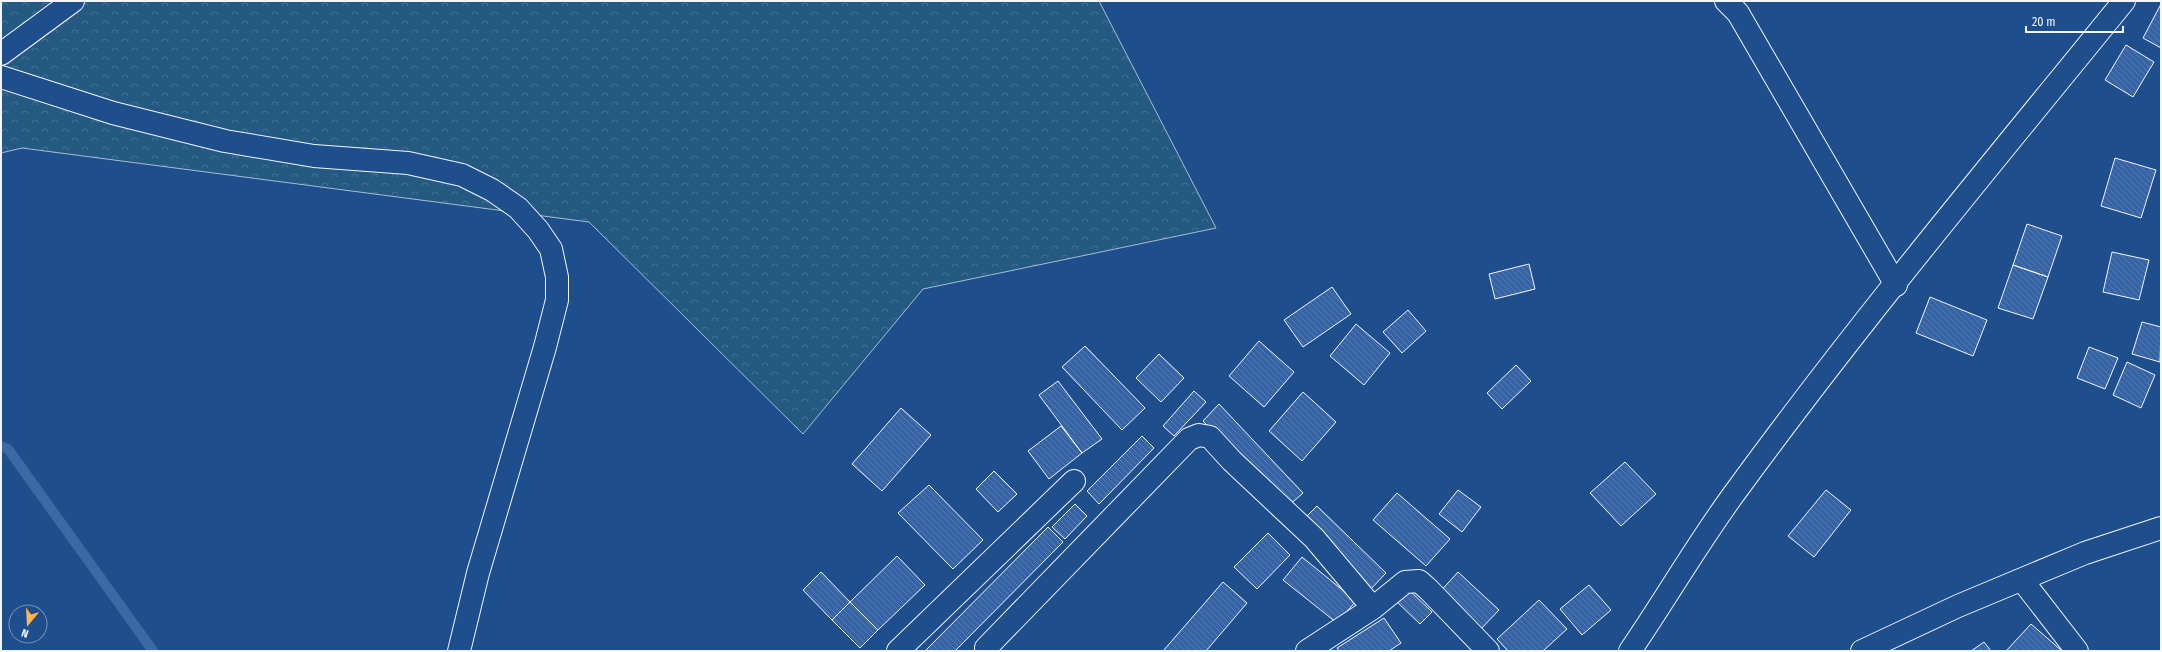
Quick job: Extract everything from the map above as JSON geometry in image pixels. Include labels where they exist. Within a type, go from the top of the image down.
[{"type":"street","points":[[1,54],[73,1]]},
{"type":"street","points":[[1726,1],[1738,13],[1896,284]]},
{"type":"street","points":[[1630,651],[1683,567],[1738,488],[1896,284],[2124,1]]},
{"type":"street","points":[[1,77],[113,113],[225,141],[314,156],[408,164],[462,175],[492,190],[511,203],[538,230],[551,249],[557,277],[557,300],[545,347],[478,573],[459,651]]},
{"type":"street","points":[[986,648],[1189,439],[1199,435],[1210,437],[1232,461],[1314,538],[1373,608]]},
{"type":"street","points":[[898,651],[1074,481]]},
{"type":"street","points":[[1862,651],[1958,606],[2084,553],[2161,528]]},
{"type":"street","points":[[2022,580],[2077,651]]},
{"type":"street","points":[[1307,651],[1373,608],[1405,582],[1419,581],[1488,651]]},
{"type":"green space","points":[[1,1],[1099,1],[1216,228],[923,289],[803,434],[589,222],[22,148],[1,153]]},
{"type":"building","points":[[2161,4],[2161,48],[2143,38]]},
{"type":"building","points":[[2126,45],[2154,62],[2133,97],[2105,80]]},
{"type":"building","points":[[2115,158],[2156,170],[2141,218],[2101,206]]},
{"type":"building","points":[[2027,224],[2062,236],[2048,277],[2013,265]]},
{"type":"building","points":[[2112,252],[2149,260],[2139,300],[2103,292]]},
{"type":"building","points":[[1529,264],[1535,289],[1495,299],[1489,274]]},
{"type":"building","points":[[2013,265],[2048,277],[2033,319],[1998,308]]},
{"type":"building","points":[[1332,287],[1351,314],[1303,347],[1284,320]]},
{"type":"building","points":[[1930,297],[1987,320],[1973,356],[1916,333]]},
{"type":"building","points":[[1408,310],[1426,331],[1402,353],[1383,332]]},
{"type":"building","points":[[2142,322],[2161,327],[2160,362],[2132,354]]},
{"type":"building","points":[[1356,324],[1390,353],[1364,385],[1330,356]]},
{"type":"building","points":[[1259,341],[1294,372],[1264,407],[1229,376]]},
{"type":"building","points":[[1085,346],[1145,408],[1122,430],[1062,367]]},
{"type":"building","points":[[2089,347],[2118,358],[2105,389],[2077,378]]},
{"type":"building","points":[[1159,354],[1184,378],[1161,402],[1136,378]]},
{"type":"building","points":[[2127,362],[2155,375],[2141,408],[2113,395]]},
{"type":"building","points":[[1516,365],[1531,381],[1502,409],[1487,393]]},
{"type":"building","points":[[1058,381],[1102,439],[1082,453],[1039,395]]},
{"type":"building","points":[[1194,391],[1206,402],[1174,436],[1163,426]]},
{"type":"building","points":[[1303,392],[1336,422],[1302,461],[1269,431]]},
{"type":"building","points":[[1219,404],[1303,493],[1286,508],[1203,421]]},
{"type":"building","points":[[901,408],[931,435],[882,491],[852,464]]},
{"type":"building","points":[[1061,426],[1082,453],[1049,479],[1028,451]]},
{"type":"building","points":[[1142,436],[1154,448],[1099,504],[1087,491]]},
{"type":"building","points":[[1625,462],[1656,494],[1621,526],[1590,493]]},
{"type":"building","points":[[994,471],[1017,494],[998,512],[976,489]]},
{"type":"building","points":[[929,485],[983,540],[953,569],[898,513]]},
{"type":"building","points":[[1458,490],[1481,507],[1462,532],[1439,514]]},
{"type":"building","points":[[1826,490],[1851,510],[1814,557],[1788,536]]},
{"type":"building","points":[[1397,493],[1450,539],[1426,566],[1373,520]]},
{"type":"building","points":[[1075,504],[1087,516],[1065,539],[1052,527]]},
{"type":"building","points":[[1317,506],[1386,573],[1370,590],[1300,523]]},
{"type":"building","points":[[1048,527],[1063,542],[955,651],[925,651]]},
{"type":"building","points":[[1268,533],[1290,555],[1257,589],[1234,567]]},
{"type":"building","points":[[897,556],[925,585],[878,630],[850,602]]},
{"type":"building","points":[[1302,557],[1356,601],[1337,623],[1283,580]]},
{"type":"building","points":[[821,572],[850,602],[832,620],[803,590]]},
{"type":"building","points":[[1458,572],[1499,610],[1479,631],[1438,594]]},
{"type":"building","points":[[1223,582],[1247,603],[1206,651],[1163,651]]},
{"type":"building","points":[[1589,585],[1611,610],[1582,635],[1560,609]]},
{"type":"building","points":[[1408,589],[1432,612],[1420,624],[1396,601]]},
{"type":"building","points":[[1539,600],[1567,629],[1543,651],[1508,651],[1497,639]]},
{"type":"building","points":[[850,602],[878,630],[860,648],[832,620]]},
{"type":"building","points":[[1384,618],[1401,643],[1389,651],[1339,651],[1337,648]]},
{"type":"building","points":[[2031,624],[2062,651],[2006,651]]},
{"type":"building","points":[[1984,642],[1991,651],[1971,651]]},
{"type":"waterway","points":[[1,446],[8,449],[153,651]]}]
